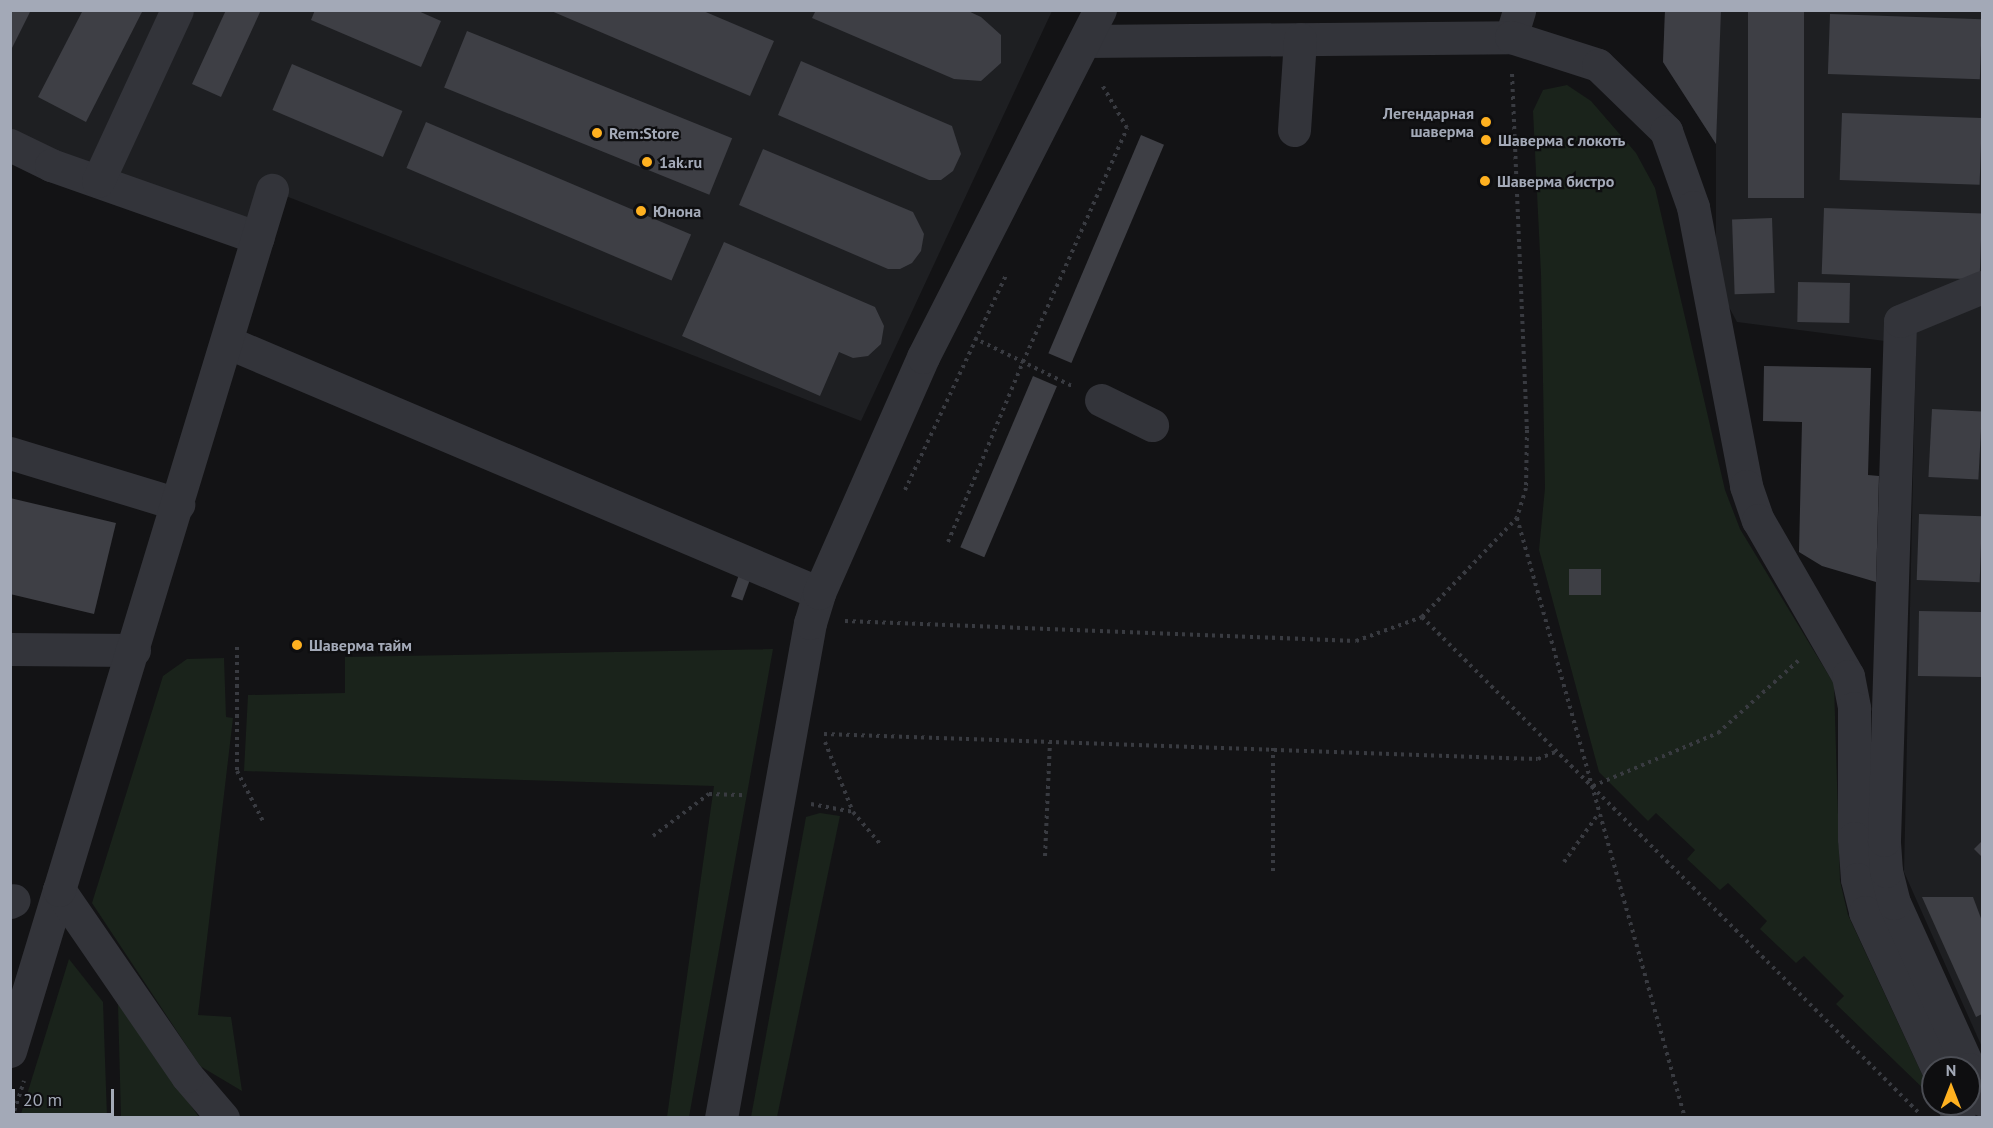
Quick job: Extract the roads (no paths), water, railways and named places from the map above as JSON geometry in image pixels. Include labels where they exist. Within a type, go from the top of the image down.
[{"type":"street","points":[[98,181],[177,10]]},
{"type":"street","points":[[721,1118],[810,623],[819,593],[941,322],[1100,10]]},
{"type":"street","points":[[1085,42],[1300,39],[1515,24],[1598,65],[1666,131],[1693,207],[1746,486],[1758,519],[1848,676],[1854,708],[1854,838],[1857,879],[1865,912],[1931,1056]]},
{"type":"street","points":[[1294,130],[1300,39]]},
{"type":"street","points":[[10,145],[51,165],[258,238]]},
{"type":"street","points":[[10,1051],[134,650],[272,190]]},
{"type":"street","points":[[1964,1056],[1894,903],[1886,871],[1884,840],[1900,321],[1983,287]]},
{"type":"street","points":[[227,342],[819,593]]},
{"type":"street","points":[[1101,400],[1152,425]]},
{"type":"street","points":[[10,453],[178,504]]},
{"type":"street","points":[[10,649],[134,650]]},
{"type":"street","points":[[59,890],[187,1076],[223,1118]]},
{"type":"place","name":"Легендарная шаверма","points":[[1486,122]]},
{"type":"place","name":"Rem:Store","points":[[597,133]]},
{"type":"place","name":"Шаверма с локоть","points":[[1486,140]]},
{"type":"place","name":"1ak.ru","points":[[647,162]]},
{"type":"place","name":"Шаверма бистро","points":[[1485,181]]},
{"type":"place","name":"Юнона","points":[[641,211]]},
{"type":"place","name":"Шаверма тайм","points":[[297,645]]}]
